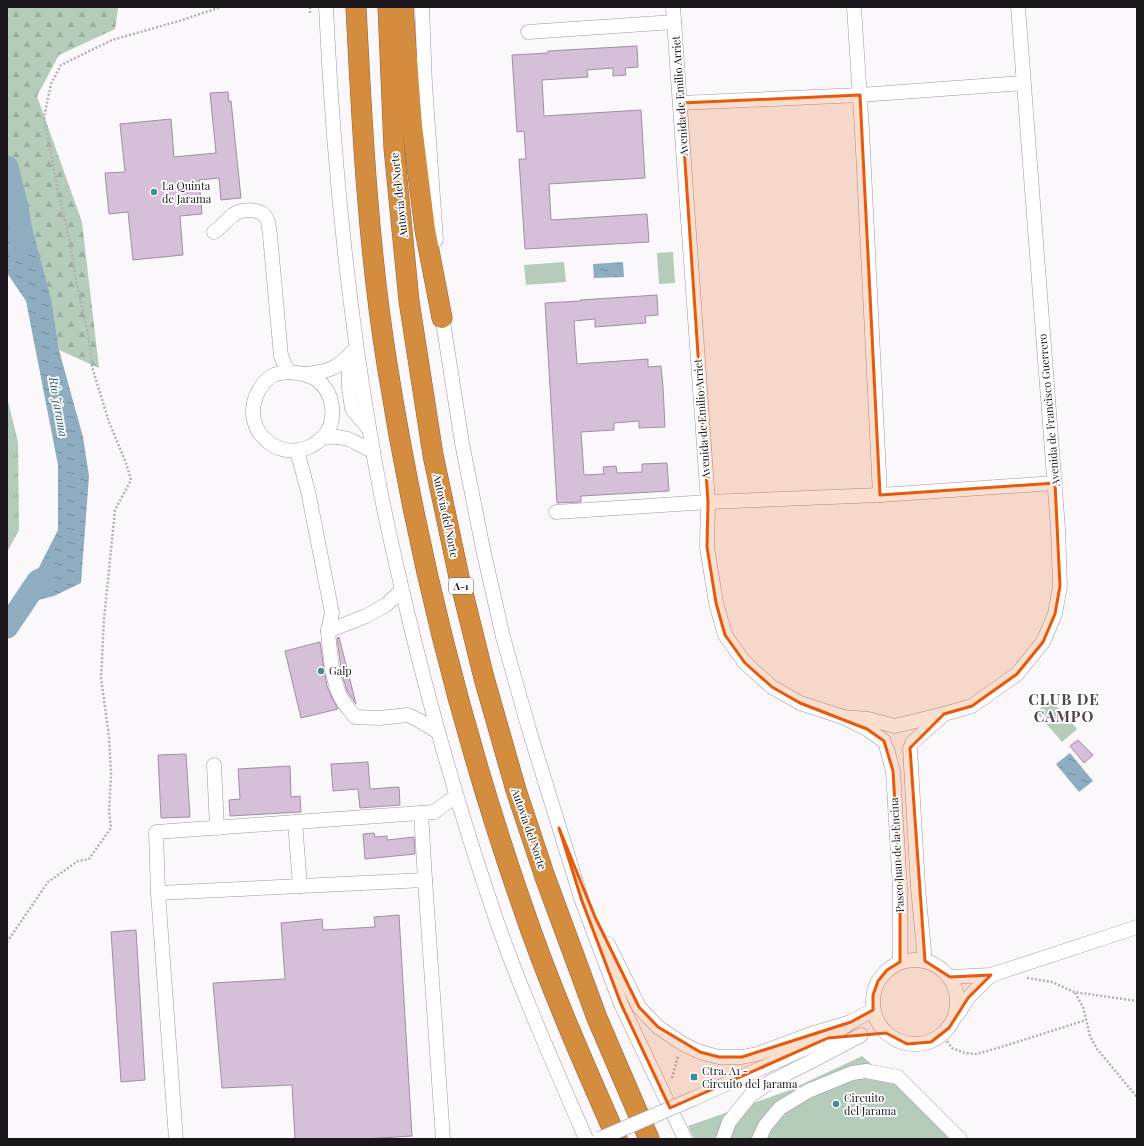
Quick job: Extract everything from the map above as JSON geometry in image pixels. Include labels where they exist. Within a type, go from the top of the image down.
[{"type":"highway","name":"A-1","points":[[356,7],[363,151],[372,244],[388,369],[404,465],[425,566],[448,661],[471,743],[522,906],[580,1056],[617,1139]]},
{"type":"highway","name":"Autovía del Norte","points":[[388,7],[394,148],[410,301],[433,455],[459,577],[484,678],[516,790],[545,876],[597,1018],[649,1139]]},
{"type":"highway","points":[[403,7],[412,126],[425,230],[442,318]]},
{"type":"street","points":[[326,7],[334,143],[353,352],[402,590],[456,796],[497,922],[533,1016],[586,1139]]},
{"type":"street","points":[[422,7],[430,178],[442,318],[462,443],[483,549],[503,637],[530,733],[582,901],[621,1004],[685,1139]]},
{"type":"street","name":"Avenida de Emilio Arriet","points":[[673,7],[681,103],[708,502],[707,547],[716,603],[725,635],[745,663],[772,686],[800,703],[843,717],[867,729],[885,745]]},
{"type":"street","points":[[854,7],[860,95],[880,495]]},
{"type":"street","name":"Avenida de Francisco Guerrero","points":[[911,746],[944,714],[972,706],[1017,674],[1043,642],[1055,614],[1060,586],[1055,483],[1018,7]]},
{"type":"street","points":[[528,32],[674,22]]},
{"type":"street","points":[[681,103],[860,95],[1023,83]]},
{"type":"street","points":[[214,232],[220,229],[233,214],[248,210],[261,213],[266,218],[270,235],[281,356],[288,372]]},
{"type":"street","points":[[305,374],[318,380],[328,392],[332,407],[331,423],[324,436],[311,446],[297,451],[283,450],[267,442],[256,429],[253,416],[254,399],[262,386],[273,375],[288,372],[305,374],[320,373],[333,368],[353,352]]},
{"type":"street","points":[[324,436],[349,438],[373,452]]},
{"type":"street","points":[[297,451],[308,492],[332,613],[328,632],[330,659],[338,691],[346,706],[355,717],[379,718],[408,716],[420,721],[438,732]]},
{"type":"street","points":[[556,512],[708,502],[880,495],[1055,483]]},
{"type":"street","points":[[328,632],[366,616],[386,605],[402,590]]},
{"type":"street","points":[[843,717],[868,719],[895,726],[900,726],[908,730],[912,739],[911,746],[902,754],[893,754],[885,745],[885,735],[887,731],[895,726],[944,714]]},
{"type":"street","name":"Paseo Juan de la Encina","points":[[885,745],[894,778],[900,889],[900,962]]},
{"type":"street","name":"Paseo Juan de la Encina","points":[[911,746],[918,888],[925,961]]},
{"type":"street","points":[[214,765],[217,828]]},
{"type":"street","points":[[176,1139],[158,893],[156,832],[434,812],[456,796]]},
{"type":"street","points":[[421,813],[443,1139]]},
{"type":"street","points":[[295,822],[300,886]]},
{"type":"street","points":[[559,828],[595,917],[639,1006],[658,1027],[683,1044],[700,1052],[720,1057],[742,1057],[757,1054],[811,1034],[851,1022]]},
{"type":"street","points":[[158,893],[425,880]]},
{"type":"street","points":[[950,977],[995,974],[1137,927]]},
{"type":"street","points":[[955,1018],[958,1004],[956,990],[950,977],[934,964],[925,961],[912,960],[900,962],[887,970],[878,981],[873,995],[873,1010],[877,1023],[886,1034],[896,1040],[907,1044],[920,1044],[931,1042],[942,1035],[949,1028],[968,998],[995,974]]},
{"type":"street","points":[[600,1139],[828,1038],[851,1022],[873,1010]]},
{"type":"street","points":[[533,1016],[542,1061],[575,1139]]},
{"type":"street","points":[[828,1038],[886,1034]]},
{"type":"street","points":[[723,1139],[729,1122],[750,1096],[770,1082],[860,1035]]},
{"type":"street","points":[[759,1139],[765,1126],[780,1108],[808,1091],[852,1073],[866,1071],[898,1076],[960,1139]]},
{"type":"path","points":[[7,942],[48,882],[78,861],[89,858],[111,828],[109,811],[111,774],[109,736],[101,678],[104,619],[115,510],[130,480],[126,463],[109,422],[92,367],[89,339],[75,276],[70,242],[44,117],[51,84],[60,65],[112,40],[179,21],[221,7]]},
{"type":"path","points":[[995,974],[1052,982],[1074,992],[1137,1001]]},
{"type":"path","points":[[1074,992],[1083,1006],[1090,1036],[1097,1049],[1137,1097]]},
{"type":"path","points":[[942,1035],[952,1048],[965,1053],[976,1054],[1086,1020]]},
{"type":"path","points":[[674,1082],[672,1077],[683,1044]]},
{"type":"highlighted area","points":[[860,95],[880,495],[1055,483],[1060,586],[1055,614],[1043,642],[1017,674],[972,706],[944,714],[910,748],[925,961],[950,977],[991,975],[968,998],[949,1028],[931,1042],[907,1044],[886,1033],[828,1038],[670,1108],[621,1004],[582,901],[559,828],[595,917],[639,1007],[658,1027],[700,1052],[719,1057],[742,1057],[851,1022],[873,1010],[873,995],[878,981],[887,970],[900,962],[900,889],[893,771],[884,741],[867,729],[800,703],[772,687],[745,663],[725,635],[716,603],[707,547],[708,502],[681,103]]},
{"type":"green space","points":[[7,7],[117,7],[118,9],[115,29],[59,55],[37,96],[82,222],[99,368],[59,350],[52,303],[17,207],[7,205]]},
{"type":"green space","points":[[673,252],[675,283],[659,284],[657,253]]},
{"type":"green space","points":[[564,262],[566,282],[526,285],[524,265]]},
{"type":"green space","points":[[7,397],[18,442],[19,530],[7,552]]},
{"type":"green space","points":[[1051,700],[1077,729],[1062,742],[1036,712]]},
{"type":"green space","name":"Circuito del Jarama","points":[[862,1056],[959,1139],[694,1139],[688,1126],[790,1090]]},
{"type":"water","points":[[7,205],[17,207],[30,220],[52,303],[59,350],[83,437],[89,476],[81,583],[54,596],[23,604],[22,593],[34,577],[58,530],[58,465],[26,301],[7,273]]},
{"type":"water","points":[[623,262],[624,277],[594,278],[593,264]]},
{"type":"water","points":[[1070,753],[1093,781],[1079,792],[1056,764]]},
{"type":"building","points":[[637,46],[638,67],[625,68],[626,75],[613,76],[613,68],[587,70],[588,77],[542,80],[544,116],[641,110],[645,178],[549,184],[551,220],[647,214],[649,242],[525,249],[519,159],[526,159],[524,131],[517,132],[512,55],[548,53],[548,51]]},
{"type":"building","points":[[228,92],[229,102],[231,101],[241,198],[221,200],[219,178],[199,180],[202,214],[180,216],[183,255],[133,260],[128,212],[109,214],[105,173],[125,172],[120,124],[171,119],[174,157],[216,153],[210,93]]},
{"type":"building","points":[[657,295],[658,315],[645,316],[646,323],[595,327],[595,319],[574,321],[577,364],[648,359],[648,367],[661,366],[663,387],[665,427],[639,428],[639,421],[614,423],[614,430],[581,432],[584,475],[604,474],[603,467],[616,466],[617,473],[642,472],[642,464],[667,463],[669,491],[581,496],[581,502],[557,503],[545,303]]},
{"type":"building","points":[[339,637],[356,704],[347,691],[342,675],[337,638]]},
{"type":"building","points":[[320,642],[327,686],[338,709],[301,718],[285,651]]},
{"type":"building","points":[[1078,740],[1093,755],[1084,763],[1070,746]]},
{"type":"building","points":[[186,754],[190,817],[161,818],[158,755]]},
{"type":"building","points":[[368,762],[370,789],[399,787],[400,805],[360,808],[358,789],[333,791],[331,764]]},
{"type":"building","points":[[290,766],[291,797],[300,796],[301,812],[230,816],[229,800],[240,799],[238,769]]},
{"type":"building","points":[[374,833],[375,837],[387,836],[387,840],[414,837],[415,854],[365,859],[363,834]]},
{"type":"building","points":[[399,915],[412,1136],[364,1139],[295,1139],[292,1085],[222,1088],[213,983],[285,979],[281,923],[322,919],[323,930],[375,927],[374,917]]},
{"type":"building","points":[[136,930],[145,1080],[121,1082],[111,932]]},
{"type":"waterway","name":"Río Jarama","points":[[7,167],[17,207],[22,239]]},
{"type":"waterway","name":"Río Jarama","points":[[7,627],[38,581],[42,579]]},
{"type":"place","name":"La Quinta de Jarama","points":[[154,192]]},
{"type":"place","name":"Galp","points":[[321,671]]},
{"type":"place","name":"Ctra. A1 - Circuito del Jarama","points":[[694,1077]]},
{"type":"place","name":"Circuito del Jarama","points":[[836,1104]]},
{"type":"district","name":"CLUB DE CAMPO","points":[[1064,708]]}]
